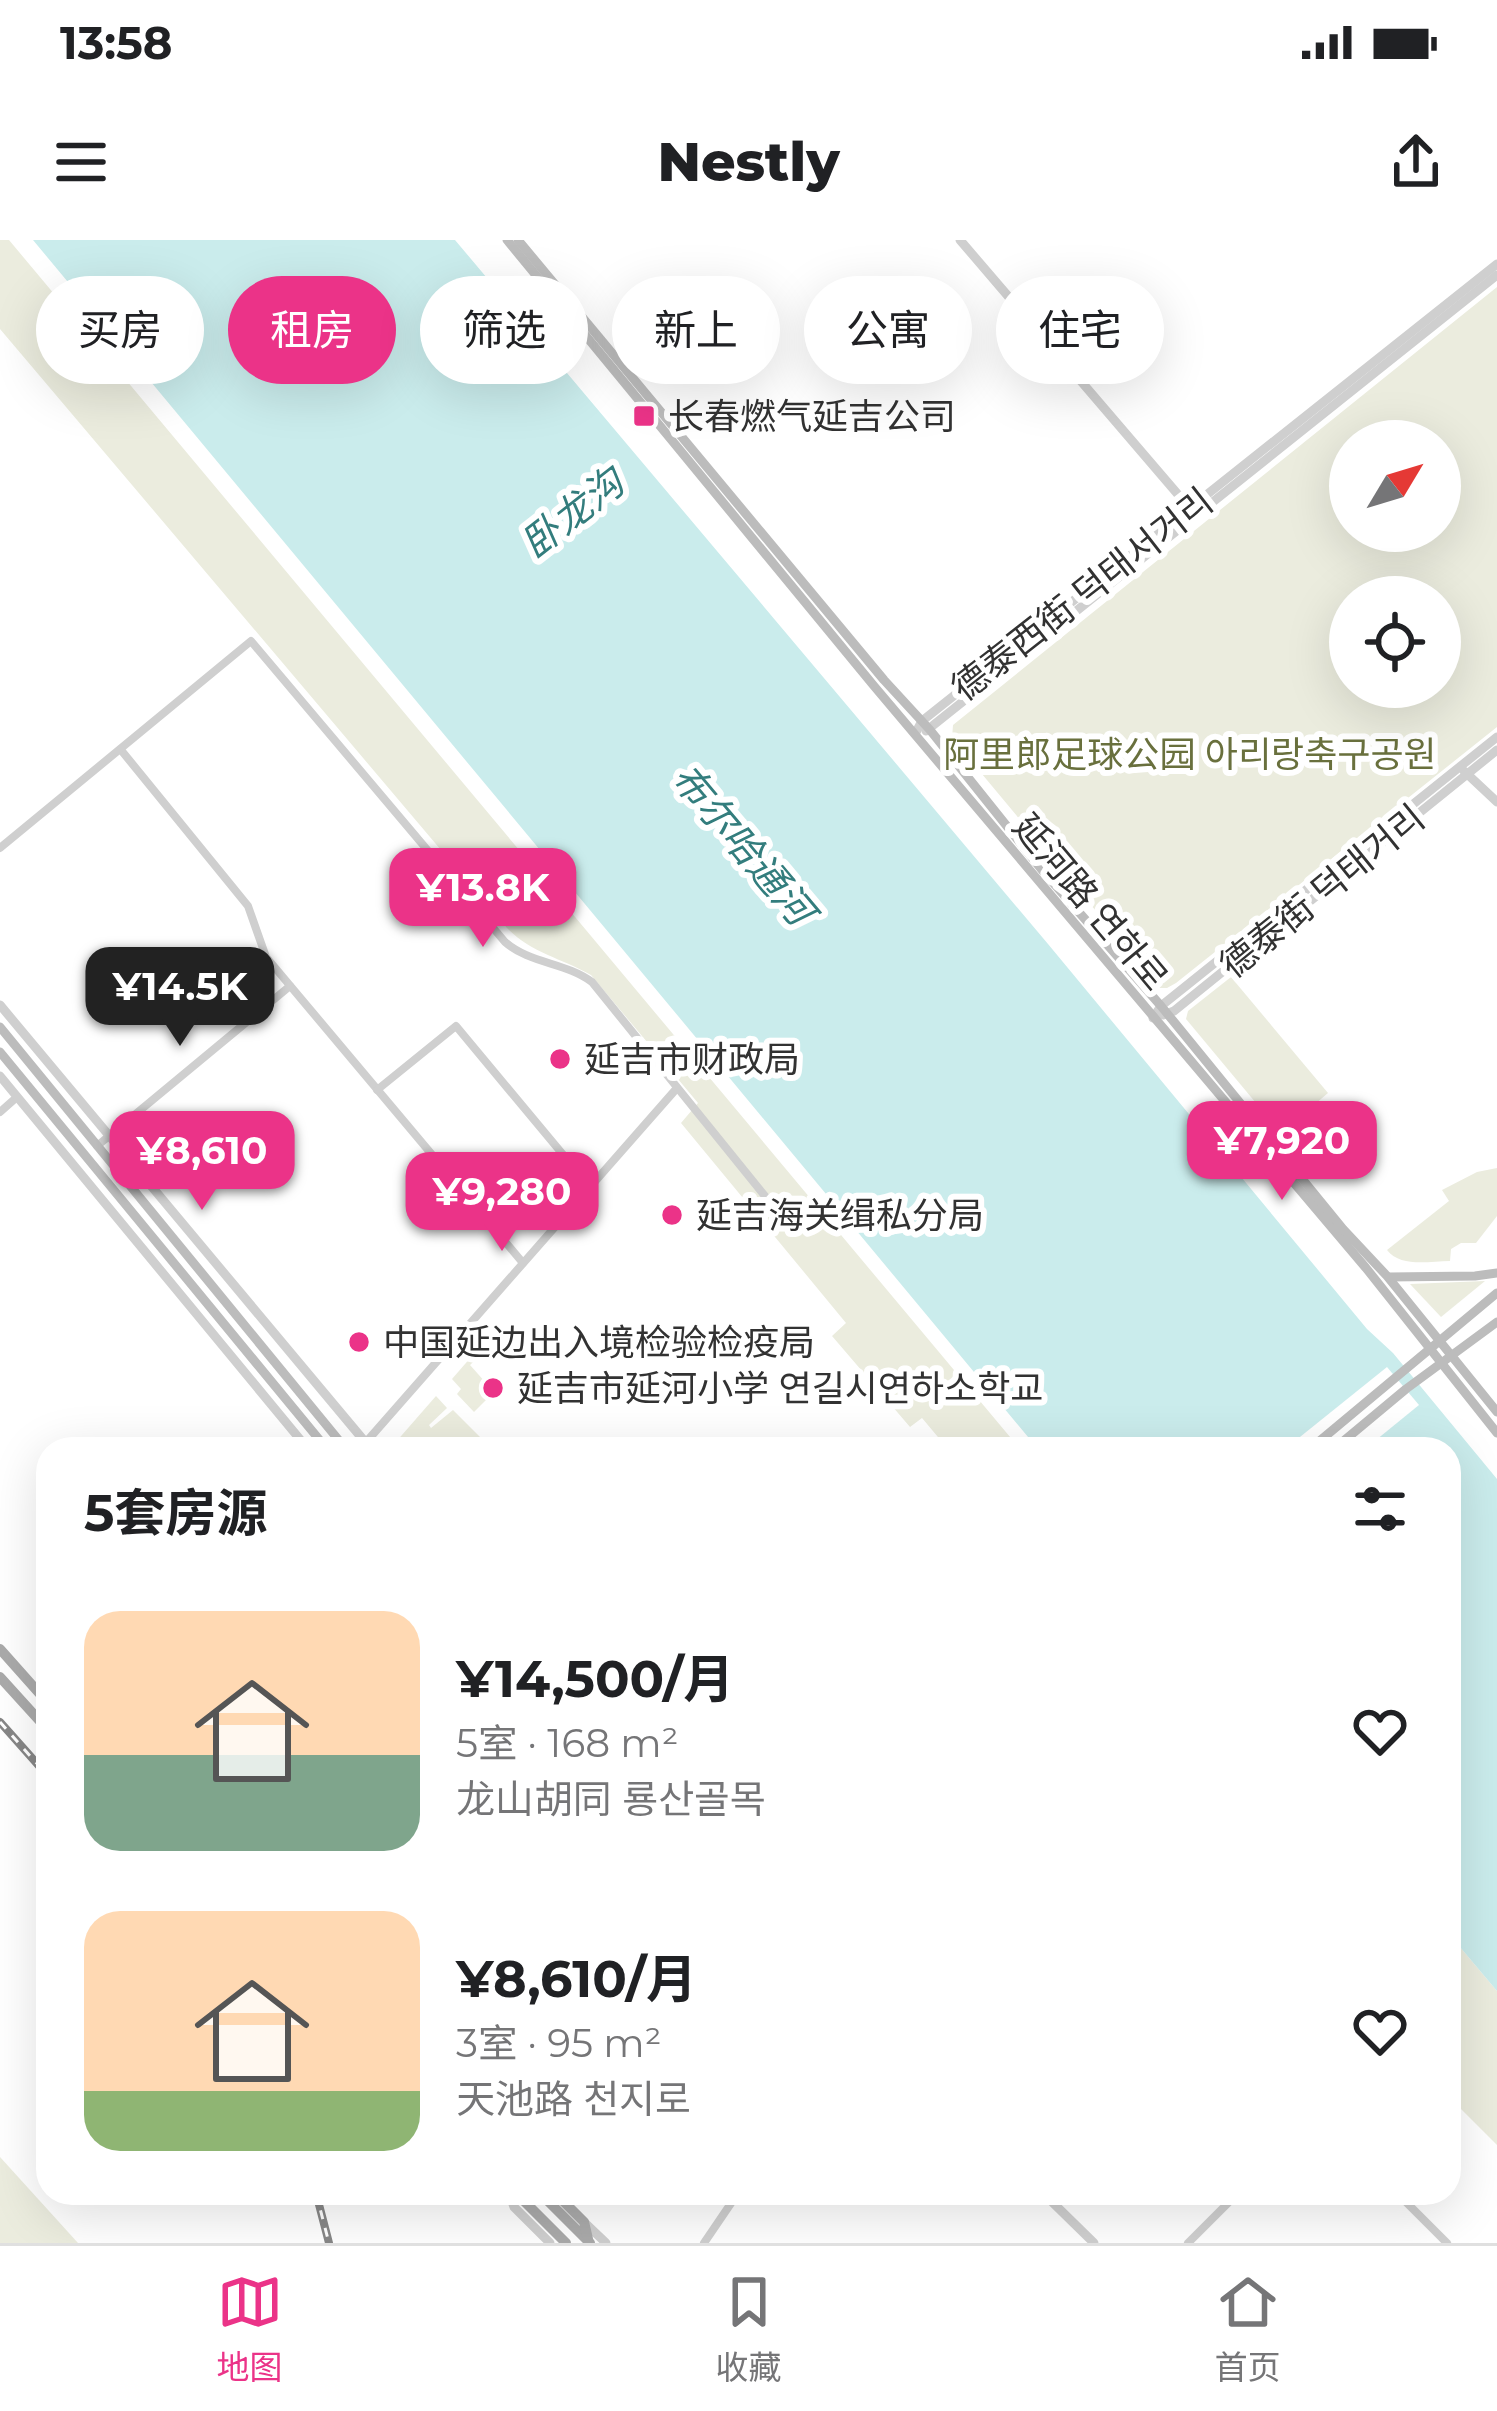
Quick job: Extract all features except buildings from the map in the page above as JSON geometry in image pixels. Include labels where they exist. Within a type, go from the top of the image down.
[{"type":"main road","name":"延河路 연하로","points":[[507,240],[1430,1350],[1447,1360],[1497,1412]]},
{"type":"main road","name":"延河路 연하로","points":[[518,240],[1342,1229],[1387,1276],[1440,1342],[1447,1360],[1497,1433]]},
{"type":"main road","points":[[0,1027],[336,1437]]},
{"type":"main road","points":[[0,1052],[317,1437]]},
{"type":"main road","points":[[1387,1276],[1497,1273]]},
{"type":"main road","points":[[1325,1437],[1497,1293]]},
{"type":"main road","points":[[1348,1437],[1497,1322]]},
{"type":"main road","points":[[0,1649],[36,1689]]},
{"type":"main road","points":[[0,1676],[36,1716]]},
{"type":"main road","points":[[525,2205],[566,2243]]},
{"type":"main road","points":[[552,2205],[589,2242]]},
{"type":"main road","points":[[568,2205],[584,2222],[589,2242]]},
{"type":"street","points":[[961,240],[1194,512]]},
{"type":"street","name":"德泰西街 덕태서거리","points":[[1194,512],[1497,264]]},
{"type":"street","name":"德泰西街 덕태서거리","points":[[915,734],[1497,275]]},
{"type":"street","points":[[0,848],[251,641],[505,942],[524,956],[592,982],[769,1202]]},
{"type":"street","name":"德泰街 덕태거리","points":[[1153,1018],[1463,771],[1497,737]]},
{"type":"street","points":[[121,750],[248,905],[266,957],[523,1264]]},
{"type":"street","name":"德泰街 덕태거리","points":[[1463,771],[1497,750]]},
{"type":"street","points":[[1463,771],[1497,802]]},
{"type":"street","points":[[98,1146],[290,986]]},
{"type":"street","points":[[0,1005],[358,1437]]},
{"type":"street","points":[[377,1090],[455,1026],[590,1187]]},
{"type":"street","points":[[0,1076],[298,1437]]},
{"type":"street","points":[[375,1437],[677,1088]]},
{"type":"street","points":[[0,1112],[17,1097]]},
{"type":"street","points":[[514,2205],[550,2243]]},
{"type":"street","points":[[704,2243],[730,2205]]},
{"type":"street","points":[[1055,2205],[1094,2243]]},
{"type":"street","points":[[1188,2243],[1226,2205]]},
{"type":"street","points":[[1408,2205],[1447,2243]]},
{"type":"street","points":[[584,2222],[606,2243]]},
{"type":"green space","points":[[0,240],[9,240],[39,276],[36,372],[0,329]]},
{"type":"green space","name":"阿里郎足球公园 아리랑축구공원","points":[[1497,287],[1497,727],[1167,988],[1160,988],[952,738],[953,725],[1329,422],[1329,552],[1461,552],[1461,420],[1332,420]]},
{"type":"green space","points":[[47,384],[129,384],[1010,1437],[938,1437],[922,1418],[910,1427],[832,1336],[846,1323],[681,1123],[698,1103],[591,975],[536,949],[507,928]]},
{"type":"green space","points":[[1231,977],[1328,1093],[1281,1133],[1186,1019],[1188,1011]]},
{"type":"green space","points":[[1497,1168],[1497,1216],[1476,1243],[1451,1249],[1450,1261],[1408,1261],[1387,1250],[1449,1201],[1442,1190],[1477,1172]]},
{"type":"green space","points":[[1485,1281],[1441,1317],[1410,1284]]},
{"type":"green space","points":[[472,1356],[475,1360],[470,1365],[494,1392],[474,1412],[457,1394],[461,1389],[452,1379]]},
{"type":"green space","points":[[436,1396],[447,1408],[431,1428],[453,1410],[480,1437],[400,1437]]},
{"type":"green space","points":[[1461,1948],[1497,1991],[1497,2145],[1461,2109]]},
{"type":"green space","points":[[0,2157],[36,2197],[36,2205],[44,2205],[78,2243],[0,2243]]},
{"type":"water","points":[[33,240],[455,240],[485,276],[420,276],[420,384],[576,384],[1367,1329],[1393,1353],[1497,1479],[1497,1991],[1461,1948],[1461,1437],[1028,1437],[153,384],[204,384],[204,276],[63,276]]},
{"type":"pier","points":[[1387,1367],[1419,1405],[1380,1437],[1300,1437]]},
{"type":"railway","points":[[0,1722],[36,1762]]},
{"type":"railway","points":[[319,2205],[329,2243]]},
{"type":"place","name":"长春燃气延吉公司","points":[[644,416]]},
{"type":"place","name":"延吉市财政局","points":[[560,1059]]},
{"type":"place","name":"延吉海关缉私分局","points":[[672,1215]]},
{"type":"place","name":"中国延边出入境检验检疫局","points":[[359,1342]]},
{"type":"place","name":"延吉市延河小学 연길시연하소학교","points":[[493,1388]]},
{"type":"water label","name":"卧龙沟","points":[[572,513]]},
{"type":"water label","name":"布尔哈通河","points":[[743,844]]}]
